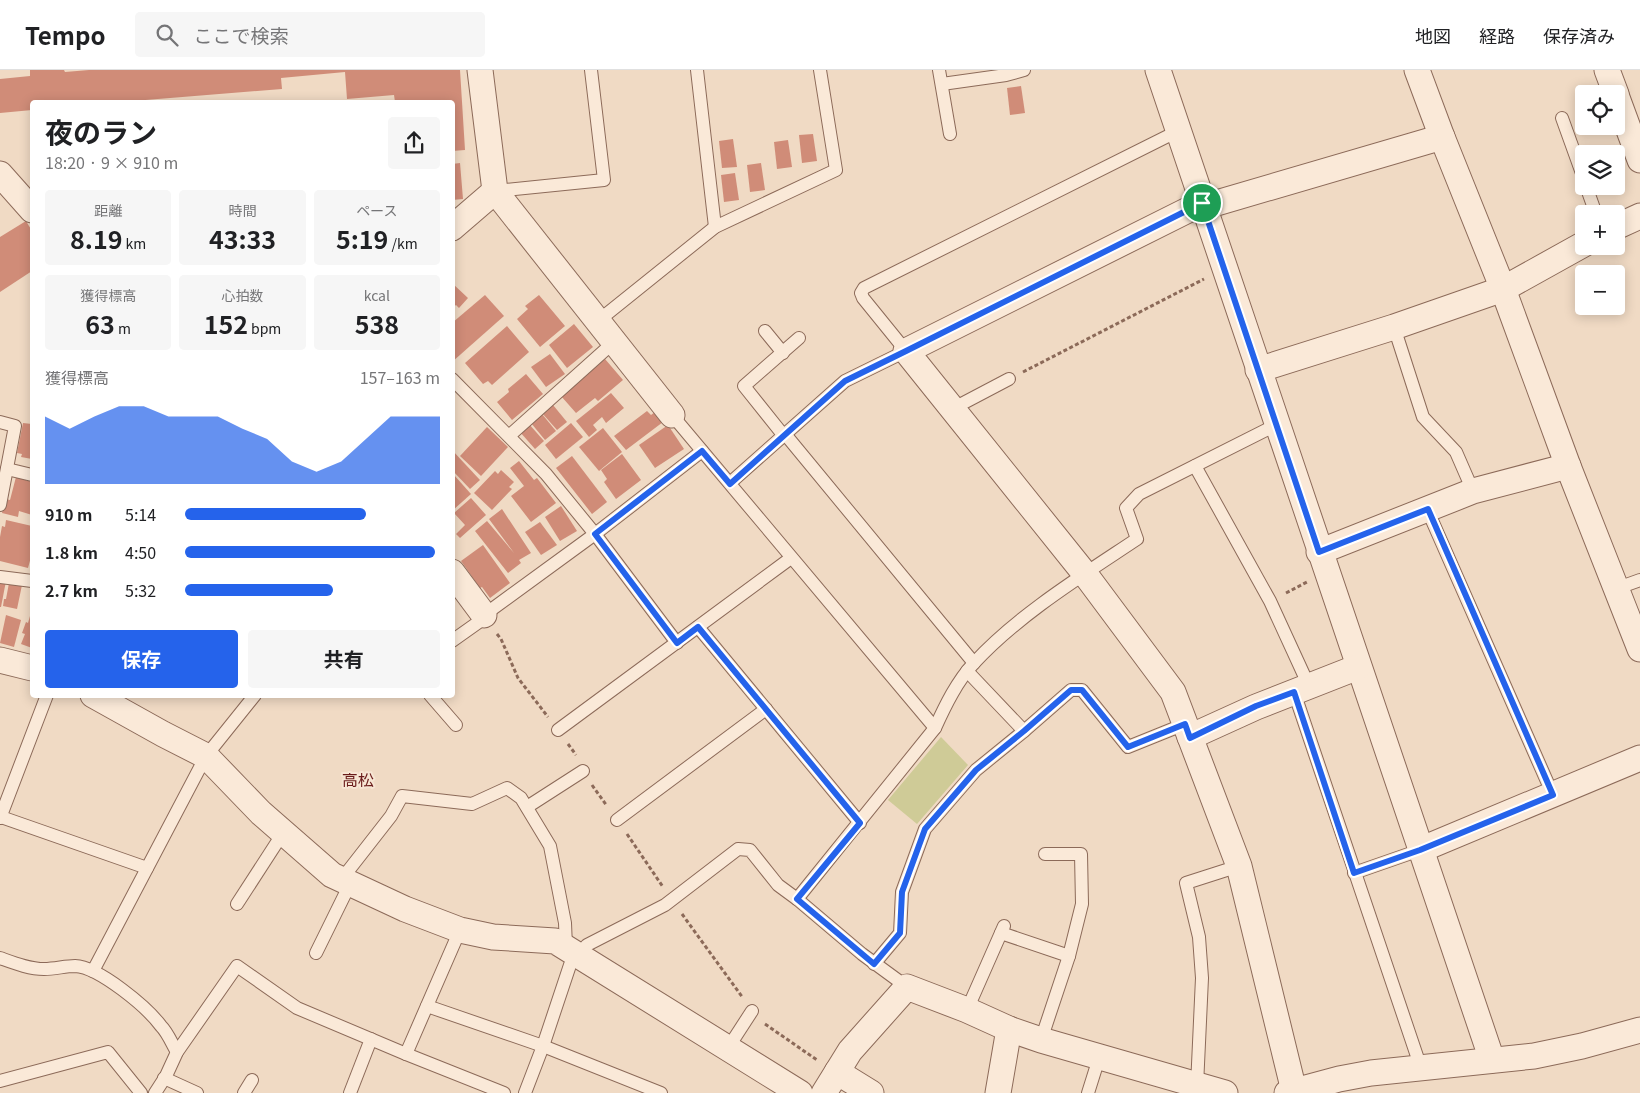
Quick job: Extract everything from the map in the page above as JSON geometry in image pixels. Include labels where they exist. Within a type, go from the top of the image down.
[{"type":"street","points":[[480,70],[495,191],[672,415]]},
{"type":"street","points":[[1158,70],[1276,425],[1492,1060]]},
{"type":"street","points":[[1417,70],[1442,137],[1504,289],[1568,466],[1640,649]]},
{"type":"street","points":[[1607,70],[1613,85]]},
{"type":"street","points":[[1625,119],[1640,160]]},
{"type":"street","points":[[1442,137],[1202,205],[906,351],[1084,574],[1173,692],[1239,866],[1291,1092],[1339,1086],[1421,1068],[1534,1056],[1582,1046],[1640,1030]]},
{"type":"street","points":[[0,174],[30,208]]},
{"type":"street","points":[[455,225],[495,191]]},
{"type":"street","points":[[1625,223],[1640,216]]},
{"type":"street","points":[[1258,370],[1394,327],[1504,289],[1575,249]]},
{"type":"street","points":[[1323,562],[1428,509],[1474,491],[1568,466]]},
{"type":"street","points":[[455,576],[484,615]]},
{"type":"street","points":[[0,660],[30,668]]},
{"type":"street","points":[[1188,731],[1358,667]]},
{"type":"street","points":[[105,698],[130,704],[206,756],[261,813],[332,876],[405,909],[460,930],[493,937],[555,941],[800,1093]]},
{"type":"street","points":[[1420,850],[1640,758]]},
{"type":"street","points":[[871,1093],[831,1083],[850,1051],[907,987],[967,1010],[1009,1029],[1041,1040],[1187,1087],[1225,1093]]},
{"type":"street","points":[[998,1093],[1009,1029]]},
{"type":"lane","points":[[495,191],[604,180],[591,70]]},
{"type":"lane","points":[[697,70],[715,227]]},
{"type":"lane","points":[[598,322],[715,227],[836,170],[820,70]]},
{"type":"lane","points":[[939,70],[950,134]]},
{"type":"lane","points":[[942,84],[1006,75],[1024,70]]},
{"type":"lane","points":[[1562,118],[1575,154]]},
{"type":"lane","points":[[730,484],[845,381],[906,351],[863,298],[861,293],[864,288],[1178,131]]},
{"type":"lane","points":[[1394,327],[1423,417],[1456,452],[1474,491]]},
{"type":"lane","points":[[765,331],[783,353]]},
{"type":"lane","points":[[799,338],[744,386],[1024,731]]},
{"type":"lane","points":[[509,436],[614,342]]},
{"type":"lane","points":[[952,409],[1009,379]]},
{"type":"lane","points":[[455,382],[546,474],[595,534],[677,643]]},
{"type":"lane","points":[[672,415],[934,728]]},
{"type":"lane","points":[[0,422],[15,426],[0,505]]},
{"type":"lane","points":[[797,899],[860,823],[934,728],[971,667],[1009,629],[1084,574],[1138,539],[1126,508],[1139,494],[1276,425]]},
{"type":"lane","points":[[455,638],[595,534],[702,451]]},
{"type":"lane","points":[[1194,466],[1270,601],[1301,689],[1354,873],[1421,1068]]},
{"type":"lane","points":[[7,469],[30,475]]},
{"type":"lane","points":[[1428,509],[1553,795]]},
{"type":"lane","points":[[558,730],[791,558]]},
{"type":"lane","points":[[0,577],[30,581]]},
{"type":"lane","points":[[1615,589],[1640,580]]},
{"type":"lane","points":[[698,627],[860,823]]},
{"type":"lane","points":[[874,964],[900,933],[902,892],[925,829],[976,770],[1071,690],[1082,690],[1128,747],[1188,731]]},
{"type":"lane","points":[[46,698],[0,818],[147,868]]},
{"type":"lane","points":[[93,971],[206,756],[253,698]]},
{"type":"lane","points":[[433,698],[456,725]]},
{"type":"lane","points":[[617,820],[766,709]]},
{"type":"lane","points":[[527,807],[583,772]]},
{"type":"lane","points":[[316,953],[345,882],[391,816],[402,796],[472,804],[507,788],[521,798],[550,846],[572,951],[570,965],[525,1093]]},
{"type":"lane","points":[[237,904],[283,832]]},
{"type":"lane","points":[[572,951],[587,946],[665,905],[738,849],[750,850],[778,885],[874,964],[907,987]]},
{"type":"lane","points":[[1354,873],[1420,850]]},
{"type":"lane","points":[[1041,1040],[1069,956],[1082,904],[1081,854],[1045,854]]},
{"type":"lane","points":[[1187,1087],[1202,978],[1199,936],[1186,883],[1239,866]]},
{"type":"lane","points":[[406,1054],[460,930]]},
{"type":"lane","points":[[967,1010],[1003,930],[1069,956]]},
{"type":"lane","points":[[0,958],[22,966],[42,969],[76,966],[93,971],[112,982],[143,1006],[162,1027],[177,1052]]},
{"type":"lane","points":[[155,1093],[177,1052],[237,966],[298,1008],[504,1093]]},
{"type":"lane","points":[[427,1006],[543,1046],[661,1093]]},
{"type":"lane","points":[[728,1048],[752,1011]]},
{"type":"lane","points":[[350,1093],[371,1039]]},
{"type":"lane","points":[[0,1081],[108,1052],[141,1093]]},
{"type":"lane","points":[[1088,1093],[1099,1058]]},
{"type":"lane","points":[[164,1078],[197,1093]]},
{"type":"lane","points":[[244,1093],[252,1080]]},
{"type":"path","points":[[1009,379],[1224,269]]},
{"type":"path","points":[[1270,601],[1323,562]]},
{"type":"shaded area","points":[[941,737],[968,765],[917,824],[888,800]]},
{"type":"building","points":[[30,70],[64,70],[65,72],[89,70],[460,70],[465,150],[455,151],[455,100],[395,100],[394,95],[347,99],[345,72],[281,78],[282,89],[146,100],[30,100],[30,110],[0,113],[0,79],[30,76]]},
{"type":"building","points":[[1021,86],[1025,113],[1010,115],[1007,88]]},
{"type":"building","points":[[813,134],[817,161],[802,163],[799,135]]},
{"type":"building","points":[[733,139],[737,167],[722,168],[719,141]]},
{"type":"building","points":[[788,140],[792,167],[777,169],[774,142]]},
{"type":"building","points":[[460,163],[463,199],[455,200],[455,164]]},
{"type":"building","points":[[761,163],[765,190],[750,192],[747,165]]},
{"type":"building","points":[[735,173],[739,200],[724,202],[721,175]]},
{"type":"building","points":[[26,221],[30,228],[30,272],[0,292],[0,237]]},
{"type":"building","points":[[455,286],[468,298],[459,308],[456,305]]},
{"type":"building","points":[[485,295],[504,316],[455,359],[455,320]]},
{"type":"building","points":[[539,295],[565,326],[540,347],[517,319],[528,309],[525,306]]},
{"type":"building","points":[[574,324],[593,347],[567,368],[549,345]]},
{"type":"building","points":[[507,326],[529,352],[492,385],[488,381],[483,384],[465,363]]},
{"type":"building","points":[[550,354],[565,374],[546,387],[531,367]]},
{"type":"building","points":[[605,359],[623,380],[598,401],[595,398],[576,413],[561,396]]},
{"type":"building","points":[[526,374],[543,394],[512,420],[497,402],[509,392],[508,389]]},
{"type":"building","points":[[611,393],[624,408],[606,423],[602,417],[593,425],[597,430],[589,437],[576,421]]},
{"type":"building","points":[[553,405],[567,422],[557,430],[542,413]]},
{"type":"building","points":[[647,411],[651,415],[655,412],[663,422],[626,450],[614,436]]},
{"type":"building","points":[[542,414],[556,431],[545,440],[531,423]]},
{"type":"building","points":[[23,423],[30,424],[30,459],[21,457],[22,454],[17,453]]},
{"type":"building","points":[[571,423],[583,437],[556,459],[545,445]]},
{"type":"building","points":[[529,424],[544,441],[535,449],[520,432]]},
{"type":"building","points":[[668,425],[684,449],[655,468],[639,445]]},
{"type":"building","points":[[487,427],[508,447],[481,476],[460,456]]},
{"type":"building","points":[[603,428],[622,452],[599,471],[579,447]]},
{"type":"building","points":[[455,453],[480,480],[470,489],[455,473]]},
{"type":"building","points":[[622,454],[641,480],[616,499],[604,482],[607,479],[601,470]]},
{"type":"building","points":[[572,456],[607,502],[592,514],[556,468]]},
{"type":"building","points":[[519,461],[534,480],[537,478],[556,503],[531,522],[511,496],[524,486],[510,468]]},
{"type":"building","points":[[501,470],[514,482],[509,487],[512,489],[492,510],[474,493],[495,471],[498,474]]},
{"type":"building","points":[[455,476],[471,494],[455,508]]},
{"type":"building","points":[[16,477],[30,481],[30,514],[19,511],[18,517],[2,513],[6,499],[10,500]]},
{"type":"building","points":[[471,498],[486,515],[460,538],[456,534],[465,525],[455,512]]},
{"type":"building","points":[[561,506],[577,531],[560,541],[545,517]]},
{"type":"building","points":[[502,509],[531,553],[519,560],[521,563],[508,573],[475,531],[487,521],[514,553],[489,519]]},
{"type":"building","points":[[6,520],[30,526],[30,561],[28,568],[0,561],[0,537],[2,526],[5,527]]},
{"type":"building","points":[[540,522],[557,545],[541,555],[525,532]]},
{"type":"building","points":[[483,545],[510,583],[490,598],[482,587],[480,588],[461,561]]},
{"type":"building","points":[[0,580],[6,581],[1,607],[0,607]]},
{"type":"building","points":[[9,583],[22,585],[17,609],[3,606]]},
{"type":"building","points":[[6,615],[21,620],[14,647],[0,643]]},
{"type":"building","points":[[30,616],[30,647],[21,644],[25,634],[22,633],[26,622],[28,623]]},
{"type":"district","name":"高松","points":[[358,780]]},
{"type":"route","points":[[1202,203],[1319,552],[1428,509],[1553,795],[1420,850],[1354,873],[1294,692],[1256,706],[1190,738],[1185,724],[1128,747],[1082,690],[1071,690],[976,770],[925,829],[902,892],[900,933],[874,964],[797,899],[860,823],[698,627],[677,643],[595,534],[702,451],[730,484],[845,381],[1202,203]]}]
